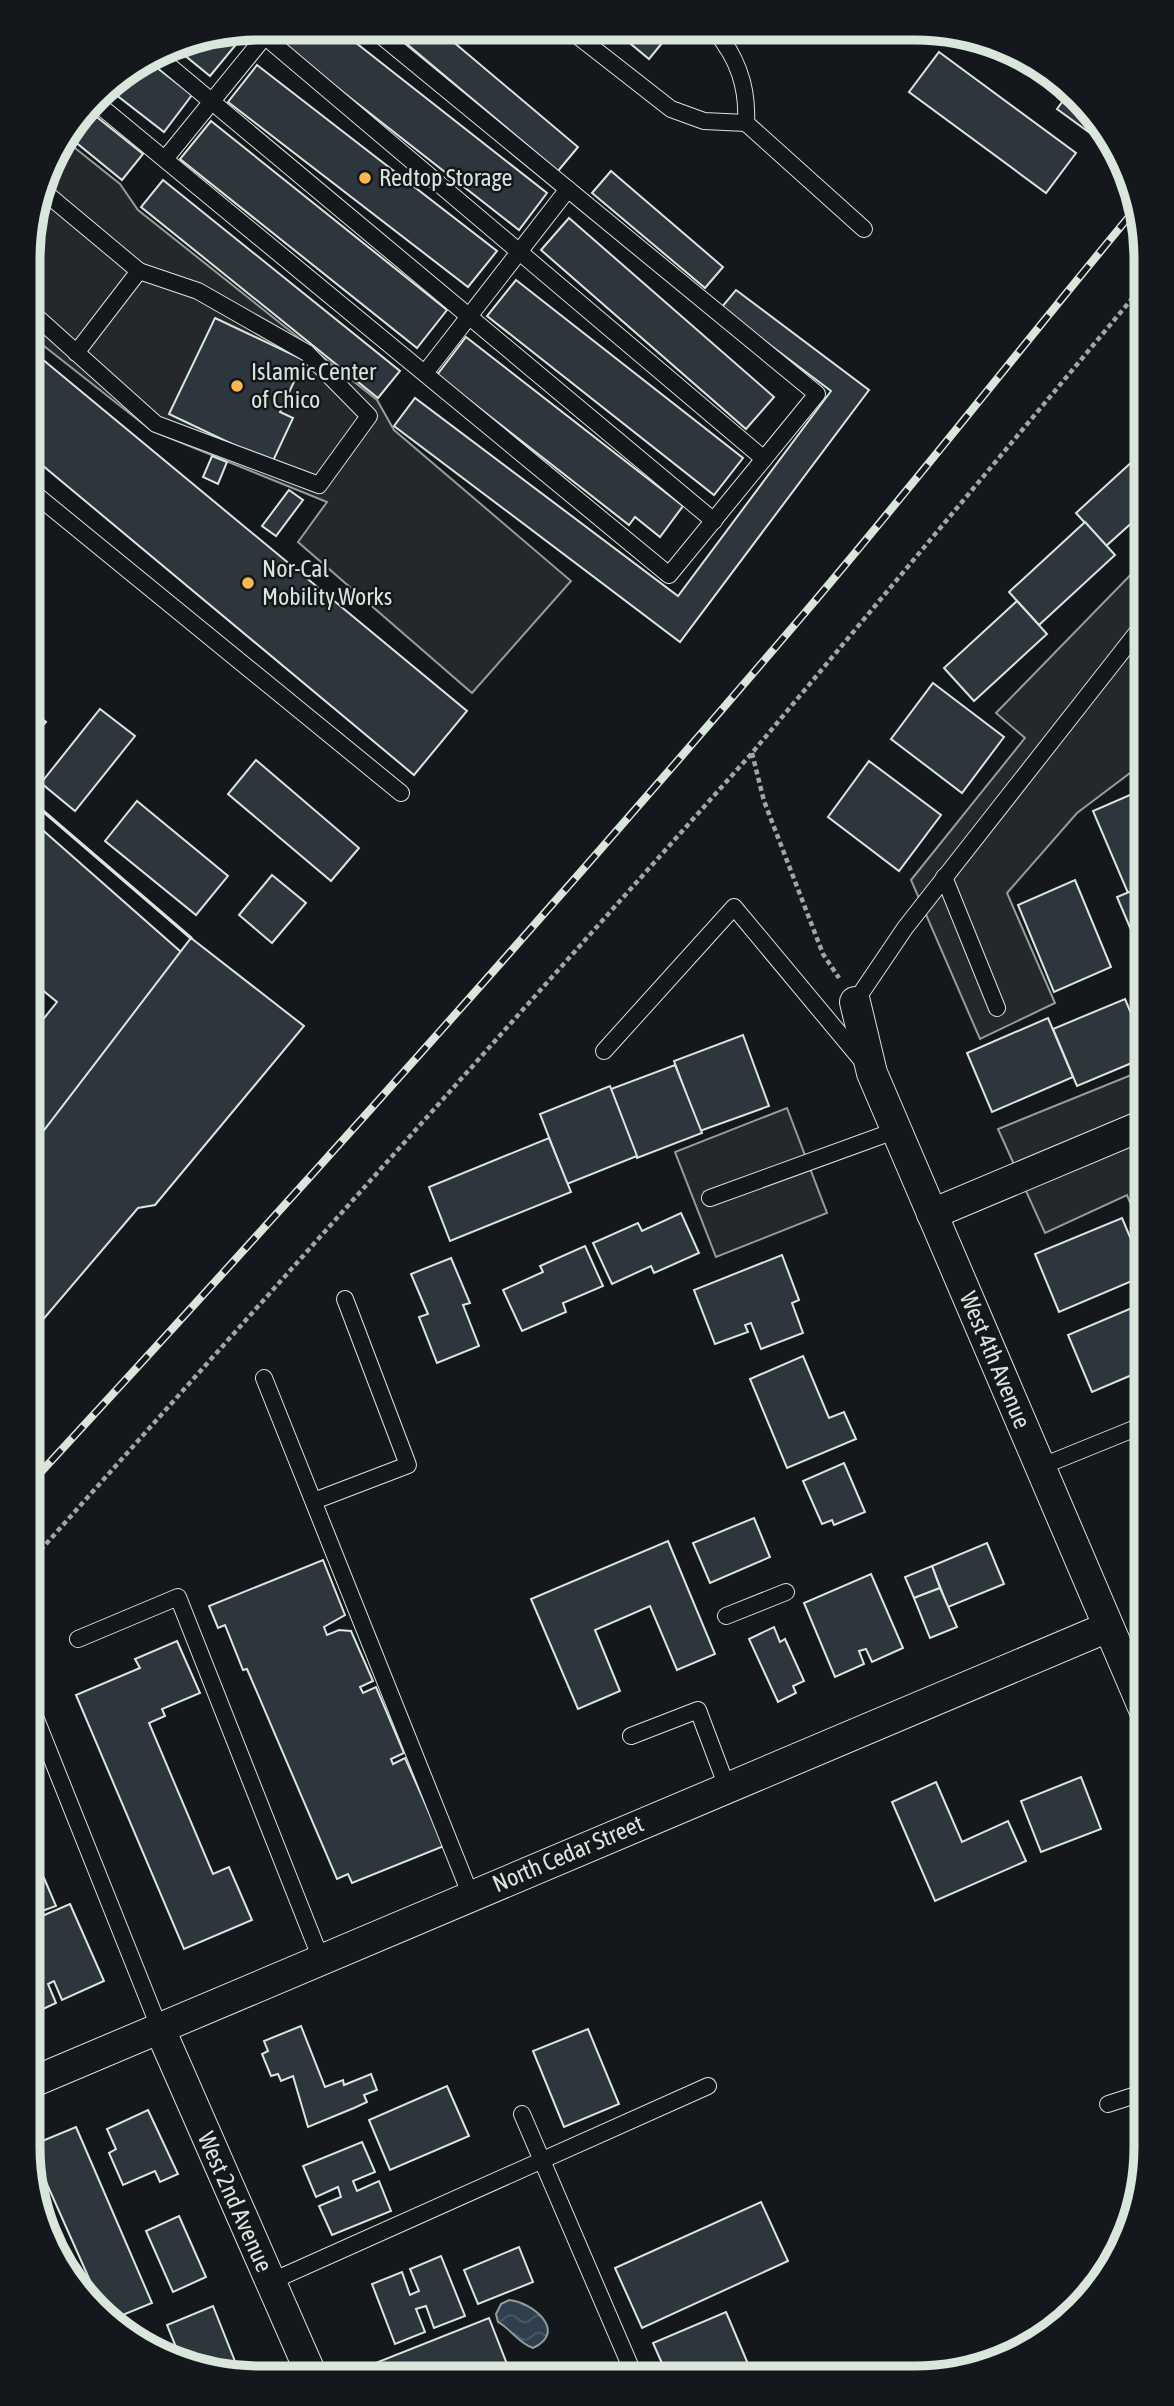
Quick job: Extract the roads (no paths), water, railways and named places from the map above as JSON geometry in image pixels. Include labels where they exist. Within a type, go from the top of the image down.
[{"type":"street","name":"West 4th Avenue","points":[[855,1002],[872,1073],[1133,1685]]},
{"type":"street","points":[[932,1214],[1134,1129]]},
{"type":"street","name":"North Cedar Street","points":[[40,2079],[1108,1627]]},
{"type":"street","name":"West 2nd Avenue","points":[[159,2027],[308,2366]]},
{"type":"lane","points":[[583,40],[671,109],[704,121],[746,123],[864,229]]},
{"type":"lane","points":[[722,40],[736,59],[748,97],[746,123]]},
{"type":"lane","points":[[165,159],[257,41]]},
{"type":"lane","points":[[277,41],[764,458]]},
{"type":"lane","points":[[101,107],[669,575],[817,394],[387,41]]},
{"type":"lane","points":[[165,62],[714,521]]},
{"type":"lane","points":[[425,373],[568,189]]},
{"type":"lane","points":[[41,321],[156,424],[319,485],[369,416],[307,353],[198,291],[139,271],[50,197]]},
{"type":"lane","points":[[76,353],[139,271]]},
{"type":"lane","points":[[41,499],[401,793]]},
{"type":"lane","points":[[855,1002],[905,928],[1134,636]]},
{"type":"lane","points":[[944,877],[997,1008]]},
{"type":"lane","points":[[604,1051],[734,907],[872,1073]]},
{"type":"lane","points":[[710,1198],[897,1130]]},
{"type":"lane","points":[[314,1501],[408,1465],[345,1299]]},
{"type":"lane","points":[[264,1378],[471,1896]]},
{"type":"lane","points":[[1040,1467],[1133,1429]]},
{"type":"lane","points":[[726,1616],[786,1592]]},
{"type":"lane","points":[[78,1639],[178,1597],[321,1959]]},
{"type":"lane","points":[[631,1736],[698,1710],[727,1787]]},
{"type":"lane","points":[[40,1727],[159,2027]]},
{"type":"lane","points":[[270,2281],[708,2086]]},
{"type":"lane","points":[[1108,2104],[1133,2096]]},
{"type":"lane","points":[[522,2113],[630,2366]]},
{"type":"water","points":[[509,2300],[528,2306],[547,2326],[543,2341],[533,2348],[498,2322],[496,2314],[501,2304]]},
{"type":"railway","points":[[40,1473],[420,1054],[613,835],[845,565],[1129,217]]},
{"type":"place","name":"Redtop Storage","points":[[365,178]]},
{"type":"place","name":"Islamic Center of Chico","points":[[237,386]]},
{"type":"place","name":"Nor-Cal Mobility Works","points":[[248,583]]}]
